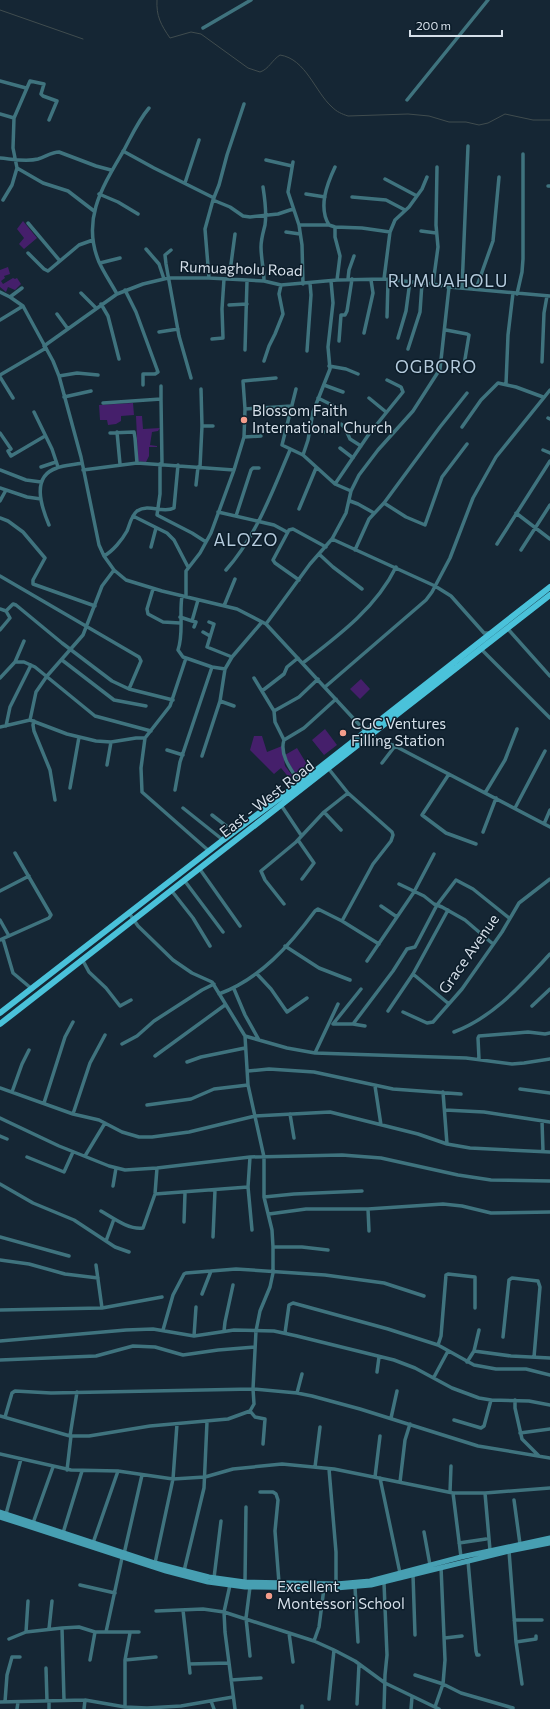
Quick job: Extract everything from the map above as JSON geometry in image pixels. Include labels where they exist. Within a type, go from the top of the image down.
[{"type":"main road","name":"East - West Road","points":[[0,1024],[328,768],[367,734],[494,634],[550,587]]},
{"type":"main road","name":"East - West Road","points":[[0,1013],[223,840],[367,734],[480,648],[494,634],[507,628],[550,594]]},
{"type":"main road","points":[[0,1512],[93,1543],[123,1556],[214,1578],[245,1582],[336,1584],[370,1581],[490,1550],[550,1538]]},
{"type":"main road","points":[[0,1517],[184,1576],[230,1585],[250,1587],[355,1588],[384,1583],[441,1567],[550,1543]]},
{"type":"street","points":[[203,28],[251,0]]},
{"type":"street","points":[[407,100],[488,0]]},
{"type":"street","points":[[0,81],[26,88]]},
{"type":"street","points":[[2,200],[12,185],[17,168],[14,148],[14,118],[30,81],[44,84],[41,94],[42,96],[57,101],[49,120]]},
{"type":"street","points":[[209,278],[205,229],[213,199],[244,104]]},
{"type":"street","points":[[117,294],[100,263],[93,240],[94,211],[99,194],[111,170],[136,125],[149,108]]},
{"type":"street","points":[[0,114],[14,118]]},
{"type":"street","points":[[185,183],[199,140]]},
{"type":"street","points":[[462,288],[468,146]]},
{"type":"street","points":[[123,150],[154,168],[230,207],[243,216],[266,216],[294,209]]},
{"type":"street","points":[[0,158],[36,160],[54,152],[59,152],[111,170]]},
{"type":"street","points":[[506,384],[508,335],[515,293],[522,272],[523,259],[523,154]]},
{"type":"street","points":[[266,160],[293,164],[288,192],[299,225],[303,284]]},
{"type":"street","points":[[329,225],[324,212],[325,197],[335,167]]},
{"type":"street","points":[[433,284],[438,247],[436,233],[437,167]]},
{"type":"street","points":[[17,168],[43,183],[68,191],[94,211]]},
{"type":"street","points":[[387,317],[386,280],[390,232],[395,220],[422,189],[427,177]]},
{"type":"street","points":[[476,289],[493,240],[499,177]]},
{"type":"street","points":[[385,179],[417,196]]},
{"type":"street","points":[[263,187],[266,200],[266,216],[261,247],[265,271],[264,281]]},
{"type":"street","points":[[99,194],[118,202],[138,214]]},
{"type":"street","points":[[306,194],[325,197]]},
{"type":"street","points":[[352,197],[386,200],[405,210]]},
{"type":"street","points":[[28,223],[60,261]]},
{"type":"street","points":[[299,225],[329,225],[335,228],[362,228],[390,232]]},
{"type":"street","points":[[335,228],[335,237],[340,256],[337,280]]},
{"type":"street","points":[[421,231],[436,233]]},
{"type":"street","points":[[286,232],[300,234]]},
{"type":"street","points":[[229,279],[235,234]]},
{"type":"street","points":[[28,253],[46,271],[79,246],[93,240]]},
{"type":"street","points":[[146,249],[159,264],[164,279]]},
{"type":"street","points":[[171,250],[165,255],[168,278],[178,329],[191,378]]},
{"type":"street","points":[[339,340],[341,315],[345,315],[350,300],[349,270],[354,256]]},
{"type":"street","points":[[100,263],[120,258]]},
{"type":"street","name":"Rumuagholu Road","points":[[0,376],[45,347],[101,304],[117,294],[125,290],[168,278],[209,278],[264,281],[281,285],[331,282],[350,279],[410,281],[449,287],[549,296]]},
{"type":"street","points":[[212,339],[223,338],[222,309],[224,279]]},
{"type":"street","points":[[364,333],[373,293],[371,280]]},
{"type":"street","points":[[245,350],[247,281]]},
{"type":"street","points":[[398,338],[406,311],[410,281]]},
{"type":"street","points":[[303,455],[318,398],[330,369],[328,347],[333,303],[331,282]]},
{"type":"street","points":[[306,351],[312,295],[310,283]]},
{"type":"street","points":[[408,349],[420,312],[422,283]]},
{"type":"street","points":[[264,361],[283,314],[279,294],[281,285]]},
{"type":"street","points":[[202,756],[220,701],[225,669],[232,658],[264,623],[332,539],[343,518],[350,501],[351,491],[359,475],[421,401],[440,370],[446,330],[449,287]]},
{"type":"street","points":[[10,297],[22,288]]},
{"type":"street","points":[[125,290],[138,318],[158,372],[155,374],[143,374],[143,385]]},
{"type":"street","points":[[0,292],[23,306],[34,323],[53,361],[59,376],[82,463],[98,545],[114,570],[126,580],[153,589],[237,609],[264,623],[318,679],[367,734],[394,746],[550,827]]},
{"type":"street","points":[[81,293],[96,308]]},
{"type":"street","points":[[542,362],[544,313],[549,296]]},
{"type":"street","points":[[101,304],[108,316],[118,359]]},
{"type":"street","points":[[229,305],[247,304]]},
{"type":"street","points":[[0,320],[23,306]]},
{"type":"street","points":[[57,314],[68,329]]},
{"type":"street","points":[[159,332],[178,329]]},
{"type":"street","points":[[446,330],[469,335],[464,365]]},
{"type":"street","points":[[330,366],[346,369],[358,374]]},
{"type":"street","points":[[59,376],[76,373],[98,375]]},
{"type":"street","points":[[0,376],[13,398]]},
{"type":"street","points":[[225,669],[212,667],[186,658],[178,650],[181,641],[180,617],[184,597],[186,573],[188,567],[200,553],[206,542],[234,470],[244,437],[245,409],[243,381],[276,378]]},
{"type":"street","points":[[335,484],[386,412],[404,391],[387,380]]},
{"type":"street","points":[[462,427],[481,400],[496,384],[506,384],[543,397]]},
{"type":"street","points":[[324,385],[343,392]]},
{"type":"street","points":[[161,386],[160,494],[156,513],[158,517],[192,533],[206,542]]},
{"type":"street","points":[[196,485],[202,426],[201,389]]},
{"type":"street","points":[[296,389],[282,445],[303,455],[335,484],[351,491]]},
{"type":"street","points":[[325,687],[426,600],[450,558],[473,498],[496,457],[550,390]]},
{"type":"street","points":[[64,397],[91,391]]},
{"type":"street","points":[[355,550],[374,513],[384,503],[436,432],[467,393]]},
{"type":"street","points":[[318,398],[342,410]]},
{"type":"street","points":[[369,398],[386,412]]},
{"type":"street","points":[[103,402],[162,399]]},
{"type":"street","points":[[245,409],[291,406]]},
{"type":"street","points":[[34,412],[58,467]]},
{"type":"street","points":[[341,424],[345,428],[350,438],[361,446]]},
{"type":"street","points":[[202,426],[213,426]]},
{"type":"street","points":[[309,428],[324,432]]},
{"type":"street","points":[[110,432],[132,431],[134,433],[137,463]]},
{"type":"street","points":[[117,432],[120,464]]},
{"type":"street","points":[[0,433],[11,449],[8,452],[11,456],[45,436]]},
{"type":"street","points":[[244,437],[260,436]]},
{"type":"street","points":[[384,503],[406,517],[426,525],[442,477],[467,444]]},
{"type":"street","points":[[340,448],[353,458]]},
{"type":"street","points":[[226,570],[242,552],[260,522],[290,450]]},
{"type":"street","points":[[543,450],[550,452]]},
{"type":"street","points":[[497,544],[550,461]]},
{"type":"street","points":[[41,467],[56,462]]},
{"type":"street","points":[[49,525],[41,499],[41,482],[45,475],[58,467],[82,463]]},
{"type":"street","points":[[83,470],[137,463],[234,470]]},
{"type":"street","points":[[104,556],[112,551],[122,540],[133,516],[138,510],[143,508],[157,508],[170,510],[174,508],[178,465]]},
{"type":"street","points":[[236,516],[251,470],[253,468],[258,468]]},
{"type":"street","points":[[299,509],[316,468]]},
{"type":"street","points":[[0,470],[26,480],[41,482]]},
{"type":"street","points":[[0,488],[27,497],[41,499]]},
{"type":"street","points":[[0,501],[6,490]]},
{"type":"street","points":[[350,501],[374,513]]},
{"type":"street","points":[[521,550],[550,506]]},
{"type":"street","points":[[218,512],[274,525],[287,532]]},
{"type":"street","points":[[516,513],[550,540]]},
{"type":"street","points":[[133,516],[167,533],[174,540],[188,567]]},
{"type":"street","points":[[0,518],[8,521],[23,532],[37,550],[44,556],[44,560],[33,580],[33,584],[95,606]]},
{"type":"street","points":[[151,547],[156,528]]},
{"type":"street","points":[[299,580],[273,560],[287,532],[293,529],[326,547]]},
{"type":"street","points":[[332,539],[435,586],[451,596],[484,633],[494,634]]},
{"type":"street","points":[[319,554],[333,567],[362,589]]},
{"type":"street","points":[[303,664],[335,638],[372,604],[390,581],[396,568]]},
{"type":"street","points":[[55,800],[50,770],[34,731],[32,721],[36,692],[47,676],[79,642],[87,626],[102,586],[114,570]]},
{"type":"street","points":[[0,576],[87,626],[140,660],[129,689]]},
{"type":"street","points":[[224,606],[235,579]]},
{"type":"street","points":[[153,589],[147,609],[148,614],[163,622],[180,623]]},
{"type":"street","points":[[192,621],[198,600]]},
{"type":"street","points":[[6,611],[13,604],[112,681],[129,689],[173,700]]},
{"type":"street","points":[[0,609],[6,611],[10,618],[0,630]]},
{"type":"street","points":[[180,617],[196,622],[194,627]]},
{"type":"street","points":[[209,622],[214,624],[207,647],[232,658]]},
{"type":"street","points":[[507,628],[550,676]]},
{"type":"street","points":[[203,632],[210,636]]},
{"type":"street","points":[[0,678],[15,662],[24,641]]},
{"type":"street","points":[[480,648],[550,718]]},
{"type":"street","points":[[186,658],[173,700],[165,713],[145,738],[141,768],[142,792],[209,851]]},
{"type":"street","points":[[262,691],[284,674],[287,668],[298,658]]},
{"type":"street","points":[[62,660],[114,700],[146,706]]},
{"type":"street","points":[[15,662],[19,661],[31,665],[47,676],[95,716],[150,731]]},
{"type":"street","points":[[6,726],[10,707],[31,665]]},
{"type":"street","points":[[175,790],[183,755],[212,667]]},
{"type":"street","points":[[254,678],[274,711],[276,722],[284,740]]},
{"type":"street","points":[[274,711],[299,697],[318,679]]},
{"type":"street","points":[[300,783],[285,758],[282,746],[284,740],[304,728],[336,699]]},
{"type":"street","points":[[220,701],[234,706]]},
{"type":"street","points":[[0,727],[32,721],[67,734],[111,742],[145,738]]},
{"type":"street","points":[[485,793],[505,760],[517,729]]},
{"type":"street","points":[[70,788],[80,737]]},
{"type":"street","points":[[107,765],[111,742]]},
{"type":"street","points":[[382,763],[394,746]]},
{"type":"street","points":[[167,750],[183,755]]},
{"type":"street","points":[[515,808],[545,751]]},
{"type":"street","points":[[328,768],[348,793],[392,832],[393,835],[391,841],[373,864],[342,921]]},
{"type":"street","points":[[449,774],[422,815],[446,833],[476,844]]},
{"type":"street","points":[[284,904],[265,880],[261,871],[298,840],[301,835],[324,812],[348,793]]},
{"type":"street","points":[[483,832],[496,798]]},
{"type":"street","points":[[281,805],[301,835]]},
{"type":"street","points":[[183,808],[223,840]]},
{"type":"street","points":[[544,824],[550,810]]},
{"type":"street","points":[[324,812],[341,830]]},
{"type":"street","points":[[212,815],[234,832]]},
{"type":"street","points":[[298,840],[314,863],[302,879]]},
{"type":"street","points":[[15,853],[51,915],[49,918],[1,940],[13,973],[32,989]]},
{"type":"street","points":[[367,961],[414,892],[434,854]]},
{"type":"street","points":[[199,868],[240,926]]},
{"type":"street","points":[[0,891],[29,876]]},
{"type":"street","name":"Grace Avenue","points":[[403,1012],[427,1023],[431,1023],[449,1004],[493,944],[519,903],[550,879]]},
{"type":"street","points":[[184,880],[223,932]]},
{"type":"street","points":[[353,1024],[393,971],[405,951],[409,948],[415,947],[437,905],[454,882],[458,880],[473,889],[509,918]]},
{"type":"street","points":[[399,884],[424,896],[431,902],[465,920],[493,944]]},
{"type":"street","points":[[171,890],[193,918],[210,946]]},
{"type":"street","points":[[381,906],[397,917]]},
{"type":"street","points":[[219,994],[234,989],[257,974],[285,946],[316,910],[326,912],[379,944]]},
{"type":"street","points":[[388,1011],[413,974],[448,910]]},
{"type":"street","points":[[0,1416],[71,1436],[89,1436],[150,1426],[228,1419],[250,1411],[254,1404],[254,1347],[256,1331],[260,1311],[270,1287],[273,1273],[274,1247],[269,1214],[264,1197],[264,1157],[248,1085],[245,1036],[225,1005],[214,984],[209,979],[192,972],[173,960],[138,926],[129,913]]},
{"type":"street","points":[[0,920],[9,936]]},
{"type":"street","points":[[285,946],[319,968],[350,980]]},
{"type":"street","points":[[454,1032],[476,1022],[494,1009],[516,990],[550,954]]},
{"type":"street","points":[[82,960],[89,972],[106,988],[120,1006],[131,1000]]},
{"type":"street","points":[[257,974],[271,989],[287,1012],[307,998]]},
{"type":"street","points":[[413,974],[449,1004]]},
{"type":"street","points":[[122,1044],[137,1036],[154,1021],[214,984]]},
{"type":"street","points":[[234,989],[245,1015],[259,1040]]},
{"type":"street","points":[[333,1024],[361,989]]},
{"type":"street","points":[[532,1006],[550,990]]},
{"type":"street","points":[[315,1054],[338,1004]]},
{"type":"street","points":[[155,1056],[225,1005]]},
{"type":"street","points":[[44,1103],[65,1037],[73,1022]]},
{"type":"street","points":[[328,1024],[353,1024],[365,1026]]},
{"type":"street","points":[[480,1059],[478,1040],[480,1036],[528,1032],[545,1034],[550,1033]]},
{"type":"street","points":[[73,1114],[90,1062],[105,1035]]},
{"type":"street","points":[[245,1036],[315,1054],[480,1059],[512,1064],[550,1059]]},
{"type":"street","points":[[187,1062],[201,1057],[245,1048]]},
{"type":"street","points":[[12,1092],[22,1064],[29,1050]]},
{"type":"street","points":[[248,1071],[269,1069],[314,1072],[375,1086],[414,1092],[443,1092],[461,1094]]},
{"type":"street","points":[[147,1105],[192,1099],[214,1089],[248,1085]]},
{"type":"street","points":[[375,1086],[381,1125]]},
{"type":"street","points":[[0,1088],[73,1114],[105,1123],[139,1137],[152,1137],[188,1132],[255,1116],[330,1112],[447,1144],[470,1148],[550,1152]]},
{"type":"street","points":[[520,1088],[550,1093]]},
{"type":"street","points":[[443,1092],[446,1110],[447,1144]]},
{"type":"street","points":[[446,1110],[484,1112],[550,1122]]},
{"type":"street","points":[[290,1114],[294,1138]]},
{"type":"street","points":[[0,1118],[73,1152],[116,1168],[135,1170],[250,1157],[302,1157],[322,1155],[381,1158],[458,1175],[491,1180],[550,1181]]},
{"type":"street","points":[[542,1121],[543,1151]]},
{"type":"street","points":[[85,1156],[105,1123]]},
{"type":"street","points":[[0,1136],[7,1139]]},
{"type":"street","points":[[27,1157],[64,1172],[73,1152]]},
{"type":"street","points":[[250,1157],[248,1187],[252,1230]]},
{"type":"street","points":[[113,1186],[116,1168]]},
{"type":"street","points":[[102,1211],[114,1219],[139,1229],[143,1228],[155,1194],[157,1168]]},
{"type":"street","points":[[0,1184],[33,1203],[74,1220],[115,1247],[129,1252]]},
{"type":"street","points":[[155,1194],[185,1193],[248,1187]]},
{"type":"street","points":[[213,1237],[215,1190]]},
{"type":"street","points":[[264,1197],[362,1191]]},
{"type":"street","points":[[184,1222],[185,1193]]},
{"type":"street","points":[[269,1214],[306,1209],[368,1209],[443,1204],[462,1206],[491,1213],[550,1212]]},
{"type":"street","points":[[368,1209],[368,1232]]},
{"type":"street","points":[[106,1241],[114,1219]]},
{"type":"street","points":[[0,1237],[69,1256]]},
{"type":"street","points":[[274,1247],[302,1247],[328,1250]]},
{"type":"street","points":[[0,1260],[29,1264],[65,1274],[98,1278]]},
{"type":"street","points":[[96,1265],[102,1308]]},
{"type":"street","points":[[163,1330],[173,1295],[184,1274],[211,1270],[236,1269],[273,1273],[304,1274],[378,1282],[424,1296]]},
{"type":"street","points":[[202,1294],[211,1270]]},
{"type":"street","points":[[438,1345],[446,1275],[448,1274],[475,1278],[474,1308]]},
{"type":"street","points":[[503,1337],[509,1280],[512,1278],[538,1281],[540,1287],[534,1357]]},
{"type":"street","points":[[224,1331],[233,1285]]},
{"type":"street","points":[[0,1310],[102,1308],[162,1297]]},
{"type":"street","points":[[285,1333],[289,1305],[293,1303],[388,1329],[438,1345],[474,1365],[483,1367],[526,1369],[550,1375]]},
{"type":"street","points":[[194,1336],[196,1307]]},
{"type":"street","points":[[0,1341],[126,1330],[163,1330],[194,1336],[224,1331],[285,1333],[394,1360],[434,1377],[460,1392],[491,1400],[515,1400],[550,1405]]},
{"type":"street","points":[[467,1362],[474,1351],[479,1330]]},
{"type":"street","points":[[0,1360],[96,1356],[132,1346],[155,1347],[183,1355],[254,1347]]},
{"type":"street","points":[[434,1377],[448,1351]]},
{"type":"street","points":[[474,1351],[511,1356],[550,1358]]},
{"type":"street","points":[[377,1372],[379,1356]]},
{"type":"street","points":[[297,1393],[302,1374]]},
{"type":"street","points":[[6,1418],[13,1391],[51,1393],[253,1389],[297,1393],[319,1397],[478,1446],[550,1458]]},
{"type":"street","points":[[391,1418],[397,1391]]},
{"type":"street","points":[[67,1470],[77,1392]]},
{"type":"street","points":[[454,1420],[481,1428],[484,1426],[491,1400]]},
{"type":"street","points":[[515,1400],[520,1433],[525,1442],[540,1457]]},
{"type":"street","points":[[250,1411],[257,1418],[265,1419],[263,1444]]},
{"type":"street","points":[[184,1571],[205,1477],[207,1422]]},
{"type":"street","points":[[155,1563],[173,1479],[177,1424]]},
{"type":"street","points":[[400,1482],[405,1440],[410,1424]]},
{"type":"street","points":[[315,1467],[320,1427]]},
{"type":"street","points":[[520,1433],[550,1429]]},
{"type":"street","points":[[380,1436],[378,1477],[400,1573]]},
{"type":"street","points":[[0,1454],[67,1470],[118,1471],[173,1479],[205,1477],[233,1469],[282,1464],[330,1468],[452,1492],[485,1493],[550,1489]]},
{"type":"street","points":[[6,1514],[21,1459]]},
{"type":"street","points":[[451,1466],[452,1492],[461,1557]]},
{"type":"street","points":[[33,1523],[53,1467]]},
{"type":"street","points":[[330,1468],[336,1552],[336,1584]]},
{"type":"street","points":[[63,1533],[82,1471]]},
{"type":"street","points":[[93,1543],[118,1471]]},
{"type":"street","points":[[106,1632],[142,1475]]},
{"type":"street","points":[[260,1492],[273,1492],[276,1494],[278,1500],[274,1531],[278,1583]]},
{"type":"street","points":[[485,1493],[490,1550]]},
{"type":"street","points":[[514,1500],[520,1544]]},
{"type":"street","points":[[245,1582],[246,1507]]},
{"type":"street","points":[[214,1578],[221,1521]]},
{"type":"street","points":[[424,1532],[430,1565]]},
{"type":"street","points":[[459,1543],[486,1539]]},
{"type":"street","points":[[510,1551],[514,1620],[522,1684]]},
{"type":"street","points":[[468,1561],[476,1651],[477,1655],[479,1655]]},
{"type":"street","points":[[156,1610],[203,1609],[224,1612],[314,1641],[359,1664],[385,1684],[437,1708],[443,1684],[445,1660],[441,1567]]},
{"type":"street","points":[[413,1575],[415,1635]]},
{"type":"street","points":[[384,1583],[387,1655],[384,1709]]},
{"type":"street","points":[[80,1585],[115,1593]]},
{"type":"street","points":[[230,1585],[224,1612],[224,1632],[235,1709]]},
{"type":"street","points":[[250,1587],[246,1618],[250,1656]]},
{"type":"street","points":[[314,1641],[319,1626],[324,1588]]},
{"type":"street","points":[[355,1588],[358,1642]]},
{"type":"street","points":[[49,1629],[52,1600]]},
{"type":"street","points":[[26,1632],[28,1601]]},
{"type":"street","points":[[183,1610],[190,1673]]},
{"type":"street","points":[[514,1620],[542,1620]]},
{"type":"street","points":[[9,1639],[26,1632],[79,1627],[95,1632],[139,1632]]},
{"type":"street","points":[[62,1628],[64,1700]]},
{"type":"street","points":[[90,1660],[95,1632]]},
{"type":"street","points":[[125,1707],[125,1660],[130,1633]]},
{"type":"street","points":[[289,1633],[293,1662]]},
{"type":"street","points":[[445,1638],[462,1636]]},
{"type":"street","points":[[516,1642],[536,1639],[536,1636]]},
{"type":"street","points":[[329,1699],[334,1650]]},
{"type":"street","points":[[20,1658],[12,1657],[2,1702],[85,1700],[116,1708],[125,1707],[147,1709],[181,1708],[233,1697]]},
{"type":"street","points":[[125,1660],[156,1657]]},
{"type":"street","points":[[189,1664],[229,1662]]},
{"type":"street","points":[[357,1704],[359,1664]]},
{"type":"street","points":[[46,1668],[49,1709]]},
{"type":"street","points":[[415,1675],[443,1684],[461,1693],[512,1708]]},
{"type":"street","points":[[231,1680],[261,1678]]},
{"type":"street","points":[[411,1709],[412,1697]]},
{"type":"street","points":[[84,1709],[85,1700]]},
{"type":"street","points":[[211,1701],[214,1709]]},
{"type":"street","points":[[17,1709],[18,1702]]},
{"type":"shaded area","points":[[23,221],[37,238],[24,249],[19,244],[24,238],[17,229]]},
{"type":"shaded area","points":[[8,267],[10,274],[4,276],[5,278],[1,281],[3,284],[13,278],[17,278],[21,284],[15,290],[8,287],[6,292],[0,287],[0,270]]},
{"type":"shaded area","points":[[133,403],[134,415],[121,416],[121,421],[116,424],[108,425],[107,420],[100,420],[99,405]]},
{"type":"shaded area","points":[[136,416],[142,416],[143,429],[160,428],[158,431],[152,432],[150,445],[157,447],[149,447],[149,456],[146,462],[138,461]]},
{"type":"shaded area","points":[[361,679],[370,689],[360,699],[350,689]]},
{"type":"shaded area","points":[[325,729],[337,745],[324,755],[312,740]]},
{"type":"shaded area","points":[[254,736],[262,736],[267,752],[282,746],[285,766],[294,778],[291,780],[281,768],[274,774],[250,750]]},
{"type":"shaded area","points":[[297,748],[308,766],[295,774],[285,755]]},
{"type":"waterway","points":[[157,0],[157,11],[160,20],[170,38],[191,32],[201,34],[248,68],[260,72],[266,69],[280,55],[289,58],[303,69],[332,107],[340,113],[348,116],[408,114],[429,116],[449,122],[466,122],[479,125],[488,123],[505,114],[533,120],[550,120]]},
{"type":"waterway","points":[[0,10],[83,39]]},
{"type":"place","name":"Blossom Faith International Church","points":[[244,420]]},
{"type":"place","name":"CGC Ventures Filling Station","points":[[343,733]]},
{"type":"place","name":"Excellent Montessori School","points":[[269,1596]]},
{"type":"district","name":"RUMUAHOLU","points":[[448,281]]},
{"type":"district","name":"OGBORO","points":[[436,367]]},
{"type":"district","name":"ALOZO","points":[[246,540]]}]
